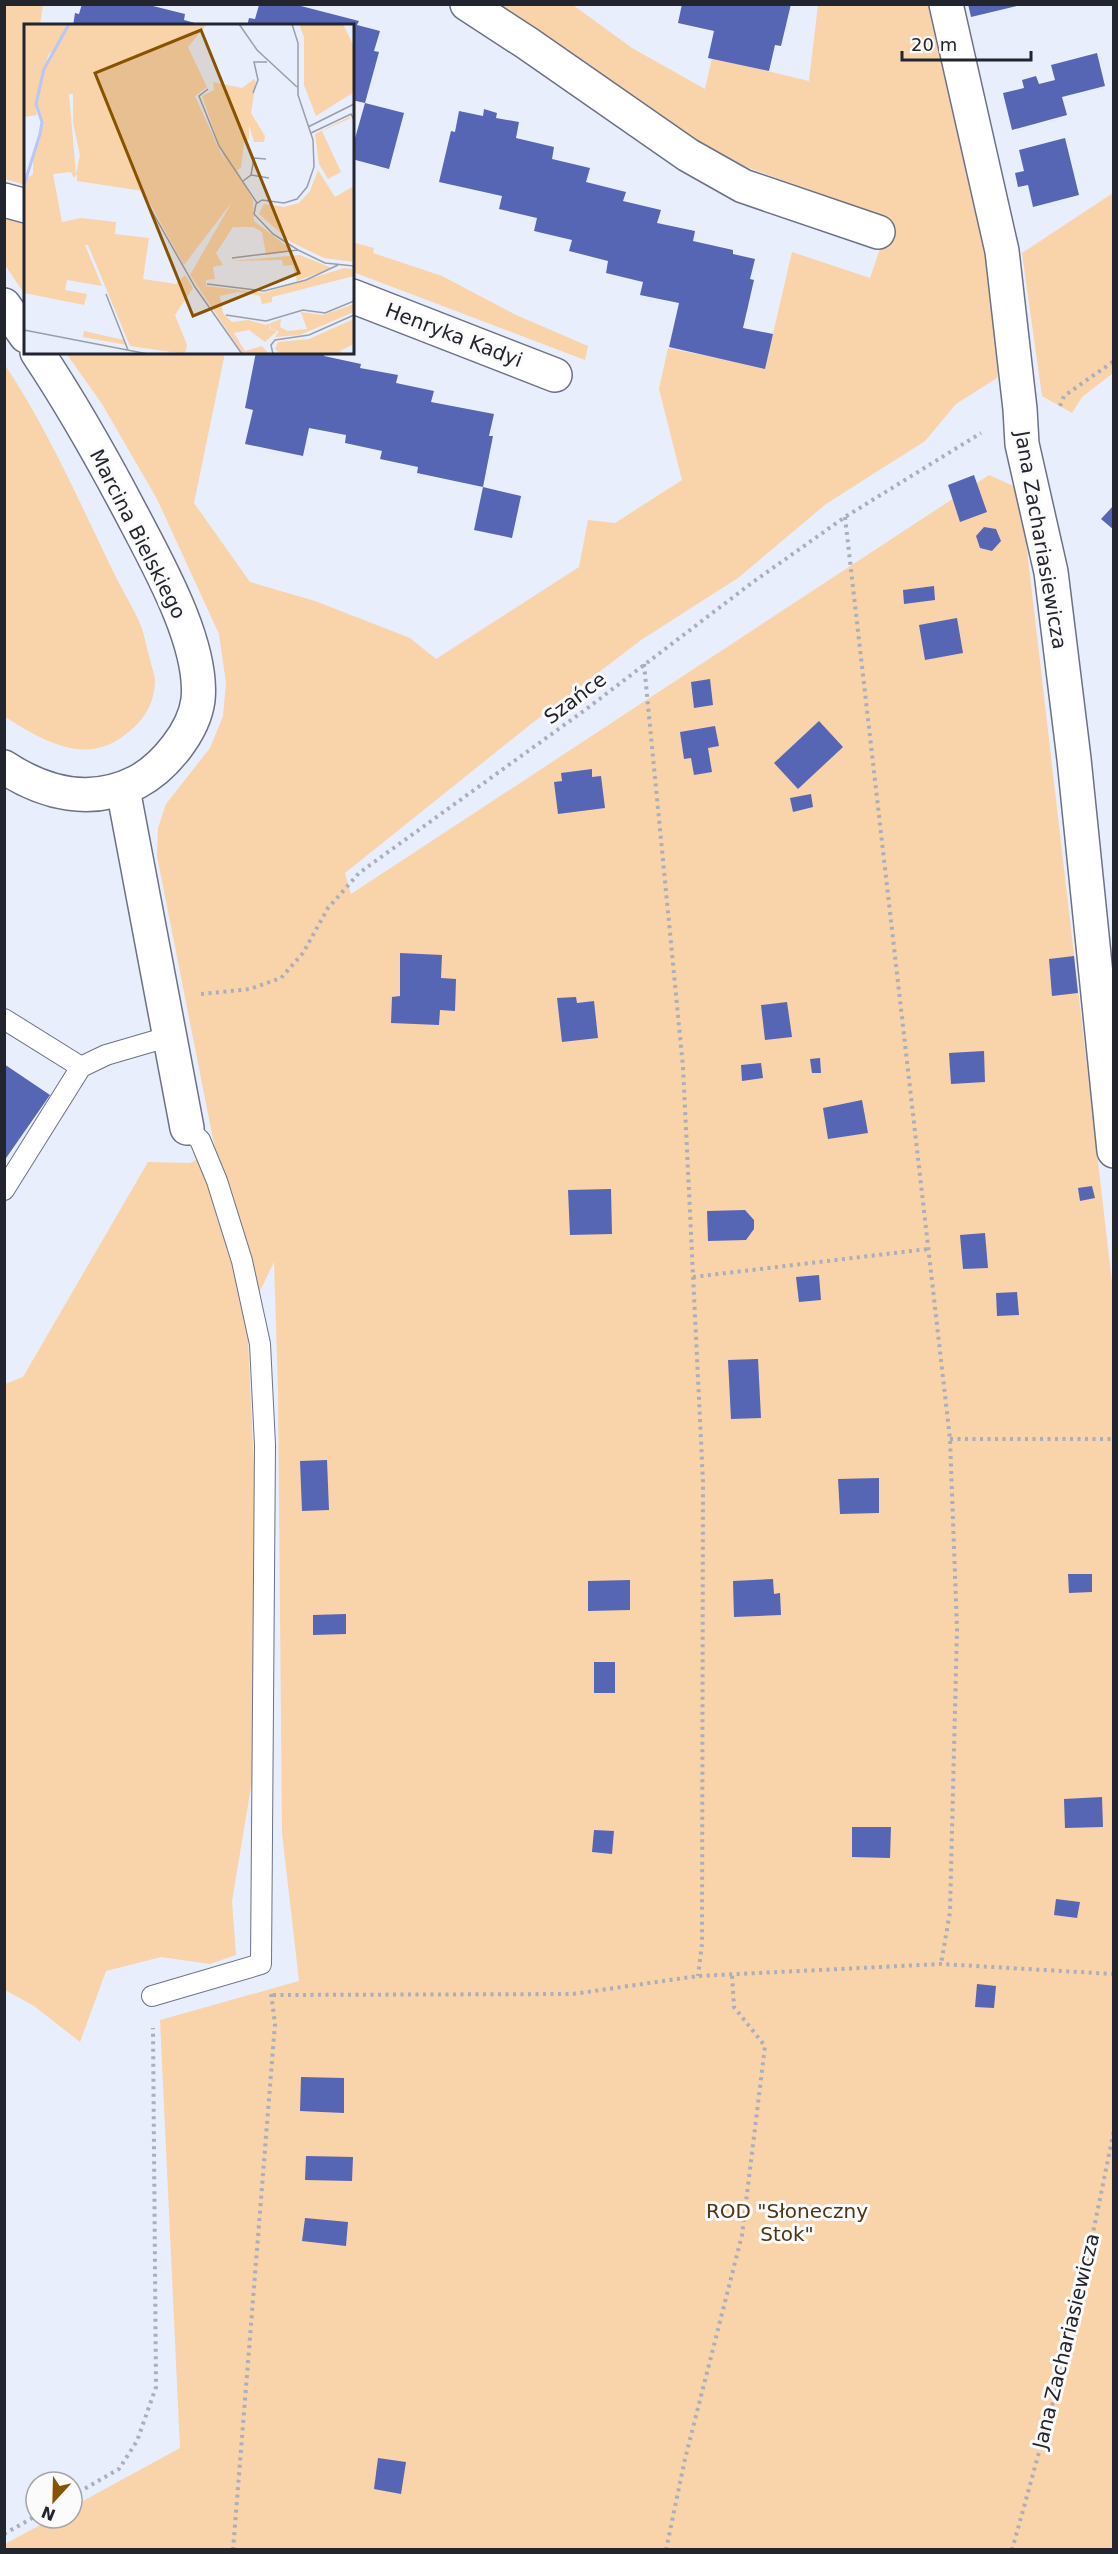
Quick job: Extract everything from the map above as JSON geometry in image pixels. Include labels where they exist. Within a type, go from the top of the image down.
[{"type":"street","points":[[467,4],[688,155],[743,186],[878,232]]},
{"type":"street","name":"Jana Zachariasiewicza","points":[[946,4],[958,46],[1002,251],[1022,444],[1051,572],[1074,759],[1113,1151]]},
{"type":"street","points":[[4,200],[24,205]]},
{"type":"street","name":"Henryka Kadyi","points":[[354,297],[555,375]]},
{"type":"street","points":[[4,305],[24,333]]},
{"type":"street","name":"Marcina Bielskiego","points":[[4,767],[46,789],[81,794],[123,789],[141,780],[174,749],[189,727],[198,700],[197,667],[183,622],[153,554],[97,449],[38,354]]},
{"type":"street","points":[[123,789],[187,1128]]},
{"type":"lane","points":[[4,1019],[81,1067]]},
{"type":"lane","points":[[4,1190],[81,1067],[169,1023]]},
{"type":"lane","points":[[152,1996],[261,1964],[265,1444],[260,1344],[242,1261],[217,1181],[200,1140],[187,1128]]},
{"type":"path","points":[[1058,411],[1064,396],[1113,361]]},
{"type":"path","name":"Szańce","points":[[169,1023],[191,995],[250,989],[281,978],[303,954],[328,908],[359,873],[585,710],[845,517],[1020,409]]},
{"type":"path","points":[[845,517],[950,1439],[957,1629],[950,1912],[941,1964]]},
{"type":"path","points":[[644,664],[683,1067],[703,1482],[702,1944],[698,1976]]},
{"type":"path","points":[[693,1277],[928,1249]]},
{"type":"path","points":[[950,1439],[1113,1439]]},
{"type":"path","points":[[233,2550],[274,2024],[272,1995],[261,1964]]},
{"type":"path","points":[[272,1995],[573,1994],[698,1976],[941,1964],[1113,1974]]},
{"type":"path","points":[[666,2550],[685,2459],[742,2235],[765,2046],[734,2007],[732,1974]]},
{"type":"path","points":[[84,2489],[119,2469],[137,2441],[156,2387],[152,1996]]},
{"type":"path","name":"Jana Zachariasiewicza","points":[[1012,2550],[1074,2326],[1113,2130]]},
{"type":"path","points":[[4,2534],[24,2523]]},
{"type":"green space","points":[[4,5],[43,5],[40,24],[24,24],[24,185],[5,179]]},
{"type":"green space","name":"ROD \"Słoneczny Stok\"","points":[[498,5],[573,5],[632,48],[705,89],[712,58],[809,81],[818,5],[930,5],[990,272],[1000,362],[997,378],[956,404],[925,441],[826,504],[738,578],[641,640],[531,724],[345,873],[351,894],[989,475],[1020,489],[1114,1300],[1113,2549],[5,2550],[5,2544],[31,2530],[84,2530],[84,2500],[180,2448],[160,2020],[299,1981],[282,1833],[278,1390],[274,1262],[247,1318],[254,1470],[253,1775],[232,1901],[236,1955],[210,1964],[161,1957],[106,1971],[80,2042],[34,2006],[5,1990],[5,1384],[23,1377],[148,1162],[190,1163],[215,1149],[157,856],[158,828],[166,804],[210,748],[223,716],[226,683],[219,634],[157,499],[102,404],[67,354],[225,354],[194,503],[250,582],[315,601],[410,638],[436,659],[579,567],[588,520],[615,523],[682,480],[659,389],[668,348],[765,368],[792,252],[870,278],[890,220],[719,157]]},
{"type":"green space","points":[[1113,193],[1113,373],[1082,397],[1072,413],[1042,396],[1022,253]]},
{"type":"green space","points":[[4,213],[24,217],[24,294],[5,265]]},
{"type":"green space","points":[[354,243],[374,248],[373,253],[442,276],[516,315],[588,346],[585,360],[354,272]]},
{"type":"green space","points":[[5,365],[48,439],[138,619],[155,678],[152,699],[141,720],[122,737],[107,745],[92,749],[62,746],[32,733],[5,717]]},
{"type":"building","points":[[82,4],[145,4],[185,14],[184,20],[199,24],[73,24],[75,13],[79,14]]},
{"type":"building","points":[[682,4],[791,4],[781,46],[775,45],[769,71],[708,58],[714,31],[678,23]]},
{"type":"building","points":[[968,4],[1021,4],[1021,5],[971,17]]},
{"type":"building","points":[[259,5],[297,5],[359,21],[357,25],[380,31],[374,51],[379,52],[365,103],[354,100],[354,24],[248,24],[249,18],[255,19]]},
{"type":"building","points":[[1097,53],[1105,86],[1062,97],[1067,115],[1012,130],[1003,93],[1024,88],[1022,80],[1036,76],[1039,84],[1055,80],[1051,65]]},
{"type":"building","points":[[365,103],[404,113],[389,169],[354,160],[354,142]]},
{"type":"building","points":[[484,109],[497,113],[496,118],[519,122],[516,138],[554,147],[552,159],[590,168],[586,182],[626,192],[623,201],[661,210],[657,223],[695,231],[693,241],[733,250],[733,254],[755,259],[750,279],[754,280],[743,328],[773,334],[765,369],[669,347],[679,303],[640,295],[643,282],[606,273],[608,261],[569,251],[572,240],[534,231],[537,218],[499,209],[502,196],[439,182],[451,131],[455,132],[459,111],[483,116]]},
{"type":"building","points":[[1065,138],[1079,195],[1033,207],[1028,185],[1018,187],[1015,173],[1024,171],[1019,150]]},
{"type":"building","points":[[256,354],[324,354],[324,356],[361,364],[360,368],[398,375],[396,383],[434,391],[431,402],[494,414],[489,436],[493,436],[483,487],[417,473],[418,467],[380,459],[382,451],[345,443],[346,435],[309,428],[303,456],[245,444],[253,410],[245,408]]},
{"type":"building","points":[[974,475],[987,512],[960,522],[948,485]]},
{"type":"building","points":[[483,487],[521,496],[512,538],[474,530]]},
{"type":"building","points":[[1114,505],[1114,530],[1101,519]]},
{"type":"building","points":[[984,527],[996,529],[1001,541],[992,551],[980,548],[976,536]]},
{"type":"building","points":[[934,586],[935,600],[904,604],[903,590]]},
{"type":"building","points":[[957,618],[963,653],[925,660],[919,625]]},
{"type":"building","points":[[710,679],[713,705],[694,708],[691,682]]},
{"type":"building","points":[[819,721],[843,747],[798,789],[774,763]]},
{"type":"building","points":[[715,726],[719,746],[708,748],[712,772],[694,775],[691,758],[684,759],[680,732]]},
{"type":"building","points":[[592,769],[592,777],[601,776],[605,808],[558,814],[554,782],[562,781],[561,773]]},
{"type":"building","points":[[811,794],[813,807],[793,812],[790,798]]},
{"type":"building","points":[[400,953],[442,955],[441,978],[456,979],[455,1011],[440,1010],[439,1025],[391,1023],[392,997],[400,996]]},
{"type":"building","points":[[1074,956],[1078,993],[1052,996],[1049,959]]},
{"type":"building","points":[[576,997],[577,1003],[594,1001],[598,1038],[562,1042],[557,998]]},
{"type":"building","points":[[787,1002],[792,1037],[765,1040],[761,1005]]},
{"type":"building","points":[[984,1051],[985,1082],[951,1084],[949,1053]]},
{"type":"building","points":[[820,1058],[821,1073],[812,1073],[810,1059]]},
{"type":"building","points":[[761,1063],[763,1078],[742,1081],[741,1065]]},
{"type":"building","points":[[4,1064],[50,1095],[4,1161]]},
{"type":"building","points":[[862,1100],[868,1133],[828,1139],[823,1108]]},
{"type":"building","points":[[1092,1186],[1095,1198],[1080,1201],[1078,1188]]},
{"type":"building","points":[[611,1189],[612,1234],[570,1235],[568,1190]]},
{"type":"building","points":[[745,1210],[754,1220],[754,1229],[746,1240],[708,1241],[707,1211]]},
{"type":"building","points":[[985,1233],[988,1268],[963,1269],[960,1235]]},
{"type":"building","points":[[819,1275],[821,1300],[799,1302],[796,1277]]},
{"type":"building","points":[[1017,1292],[1019,1315],[997,1316],[996,1293]]},
{"type":"building","points":[[758,1359],[761,1418],[731,1419],[728,1360]]},
{"type":"building","points":[[327,1460],[329,1510],[302,1511],[300,1461]]},
{"type":"building","points":[[879,1478],[879,1513],[840,1514],[838,1479]]},
{"type":"building","points":[[1068,1574],[1092,1574],[1092,1592],[1069,1593]]},
{"type":"building","points":[[773,1579],[774,1594],[780,1593],[781,1615],[734,1617],[733,1581]]},
{"type":"building","points":[[630,1580],[630,1610],[588,1611],[588,1581]]},
{"type":"building","points":[[346,1614],[346,1634],[313,1635],[313,1615]]},
{"type":"building","points":[[594,1662],[615,1662],[615,1693],[594,1693]]},
{"type":"building","points":[[1102,1797],[1103,1827],[1065,1828],[1064,1799]]},
{"type":"building","points":[[852,1827],[891,1827],[890,1858],[852,1857]]},
{"type":"building","points":[[594,1830],[614,1831],[612,1854],[592,1852]]},
{"type":"building","points":[[1056,1899],[1080,1902],[1077,1918],[1054,1915]]},
{"type":"building","points":[[977,1984],[996,1986],[994,2008],[975,2007]]},
{"type":"building","points":[[301,2077],[344,2078],[344,2113],[300,2111]]},
{"type":"building","points":[[306,2156],[353,2157],[352,2181],[305,2180]]},
{"type":"building","points":[[305,2218],[348,2222],[346,2246],[302,2241]]},
{"type":"building","points":[[378,2458],[406,2462],[401,2494],[374,2489]]}]
